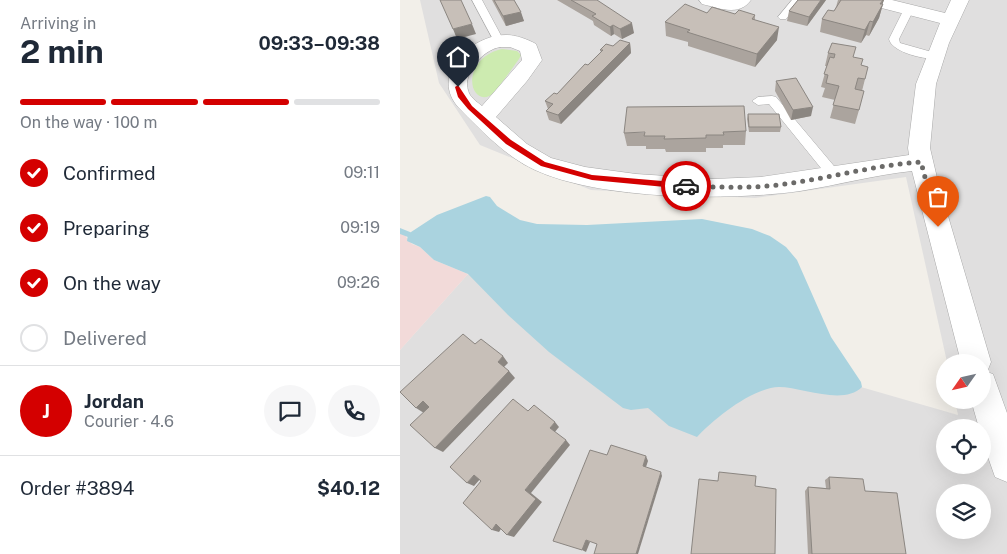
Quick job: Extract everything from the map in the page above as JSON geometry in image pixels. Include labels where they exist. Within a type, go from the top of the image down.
[{"type":"street","points":[[708,0],[734,6],[742,0]]},
{"type":"street","points":[[872,0],[909,10],[955,10],[935,56],[923,101],[919,148],[921,162],[974,354]]},
{"type":"street","points":[[483,118],[520,77],[532,60],[529,48],[520,43],[500,41],[488,43],[472,54],[465,62],[458,79],[461,97],[483,118],[509,142],[543,164],[592,177],[686,186],[744,187],[783,184],[888,164],[921,162]]},
{"type":"street","points":[[990,409],[1007,466]]},
{"type":"lane","points":[[478,0],[500,41]]},
{"type":"lane","points":[[783,17],[797,0]]},
{"type":"lane","points":[[909,10],[894,39],[895,44],[901,48],[935,56]]},
{"type":"lane","points":[[758,101],[772,100],[789,123],[834,175]]},
{"type":"shaded area","points":[[420,0],[1007,0],[1007,554],[400,554],[400,350],[468,274],[958,415],[957,409],[991,409],[991,354],[945,354],[906,177],[755,198],[591,190],[480,145],[439,83]]},
{"type":"shaded area","points":[[400,231],[408,234],[406,237],[412,244],[420,247],[434,260],[468,274],[400,350]]},
{"type":"green space","points":[[502,49],[517,51],[521,55],[495,92],[487,97],[480,96],[475,91],[472,83],[473,73],[478,63],[488,55]]},
{"type":"water","points":[[486,196],[490,197],[497,206],[520,220],[537,224],[587,225],[702,219],[752,229],[770,236],[786,247],[797,260],[831,337],[861,382],[862,387],[844,395],[822,394],[779,387],[768,389],[735,405],[697,437],[669,426],[648,408],[631,410],[623,408],[549,352],[508,315],[468,274],[434,260],[420,247],[407,241],[408,234],[437,215]]},
{"type":"building","points":[[440,0],[461,0],[472,24],[453,29]]},
{"type":"building","points":[[494,0],[514,0],[521,12],[503,16]]},
{"type":"building","points":[[571,0],[597,0],[632,23],[620,29],[613,25],[610,27],[592,16],[596,14]]},
{"type":"building","points":[[798,0],[821,0],[809,17],[789,11]]},
{"type":"building","points":[[841,0],[883,0],[880,4],[883,4],[873,22],[870,21],[865,30],[822,19],[828,10],[834,11]]},
{"type":"building","points":[[685,4],[707,13],[712,7],[735,14],[739,10],[755,15],[752,19],[779,27],[757,54],[687,32],[690,30],[665,22]]},
{"type":"building","points":[[620,40],[630,43],[558,115],[546,111],[553,104],[545,101],[554,93],[557,94],[585,64],[588,65],[603,50],[600,50],[606,44],[613,46]]},
{"type":"building","points":[[832,43],[856,47],[853,57],[863,59],[861,65],[868,67],[865,79],[858,78],[855,89],[864,91],[859,110],[833,105],[839,86],[826,83],[828,75],[824,74],[830,57],[834,58],[835,54],[828,53]]},
{"type":"building","points":[[796,78],[813,107],[793,110],[776,81]]},
{"type":"building","points":[[744,106],[746,131],[723,132],[724,135],[706,135],[706,138],[664,139],[665,136],[644,136],[645,132],[624,133],[627,107]]},
{"type":"building","points":[[748,114],[779,114],[781,127],[749,127]]},
{"type":"building","points":[[463,334],[475,344],[481,339],[503,356],[498,362],[509,371],[435,448],[410,425],[429,407],[423,401],[416,408],[400,392]]},
{"type":"building","points":[[513,399],[528,411],[534,405],[555,422],[550,428],[566,440],[525,490],[536,499],[507,535],[496,524],[492,530],[463,503],[481,481],[474,475],[467,483],[450,467]]},
{"type":"building","points":[[611,445],[646,456],[643,466],[661,472],[636,554],[594,554],[597,544],[586,540],[582,550],[553,541],[590,450],[607,455]]},
{"type":"building","points":[[719,472],[756,476],[755,486],[776,489],[775,554],[691,554],[699,479],[718,481]]},
{"type":"building","points":[[829,477],[863,479],[865,491],[897,493],[906,554],[812,554],[808,487],[830,489]]},
{"type":"waterway","points":[[400,231],[408,234]]},
{"type":"way so far","points":[[686,186],[744,187],[783,184],[823,178],[888,164],[921,162],[938,227]]},
{"type":"route","points":[[458,87],[461,97],[470,108],[509,142],[543,164],[563,171],[592,177],[686,186]]}]
